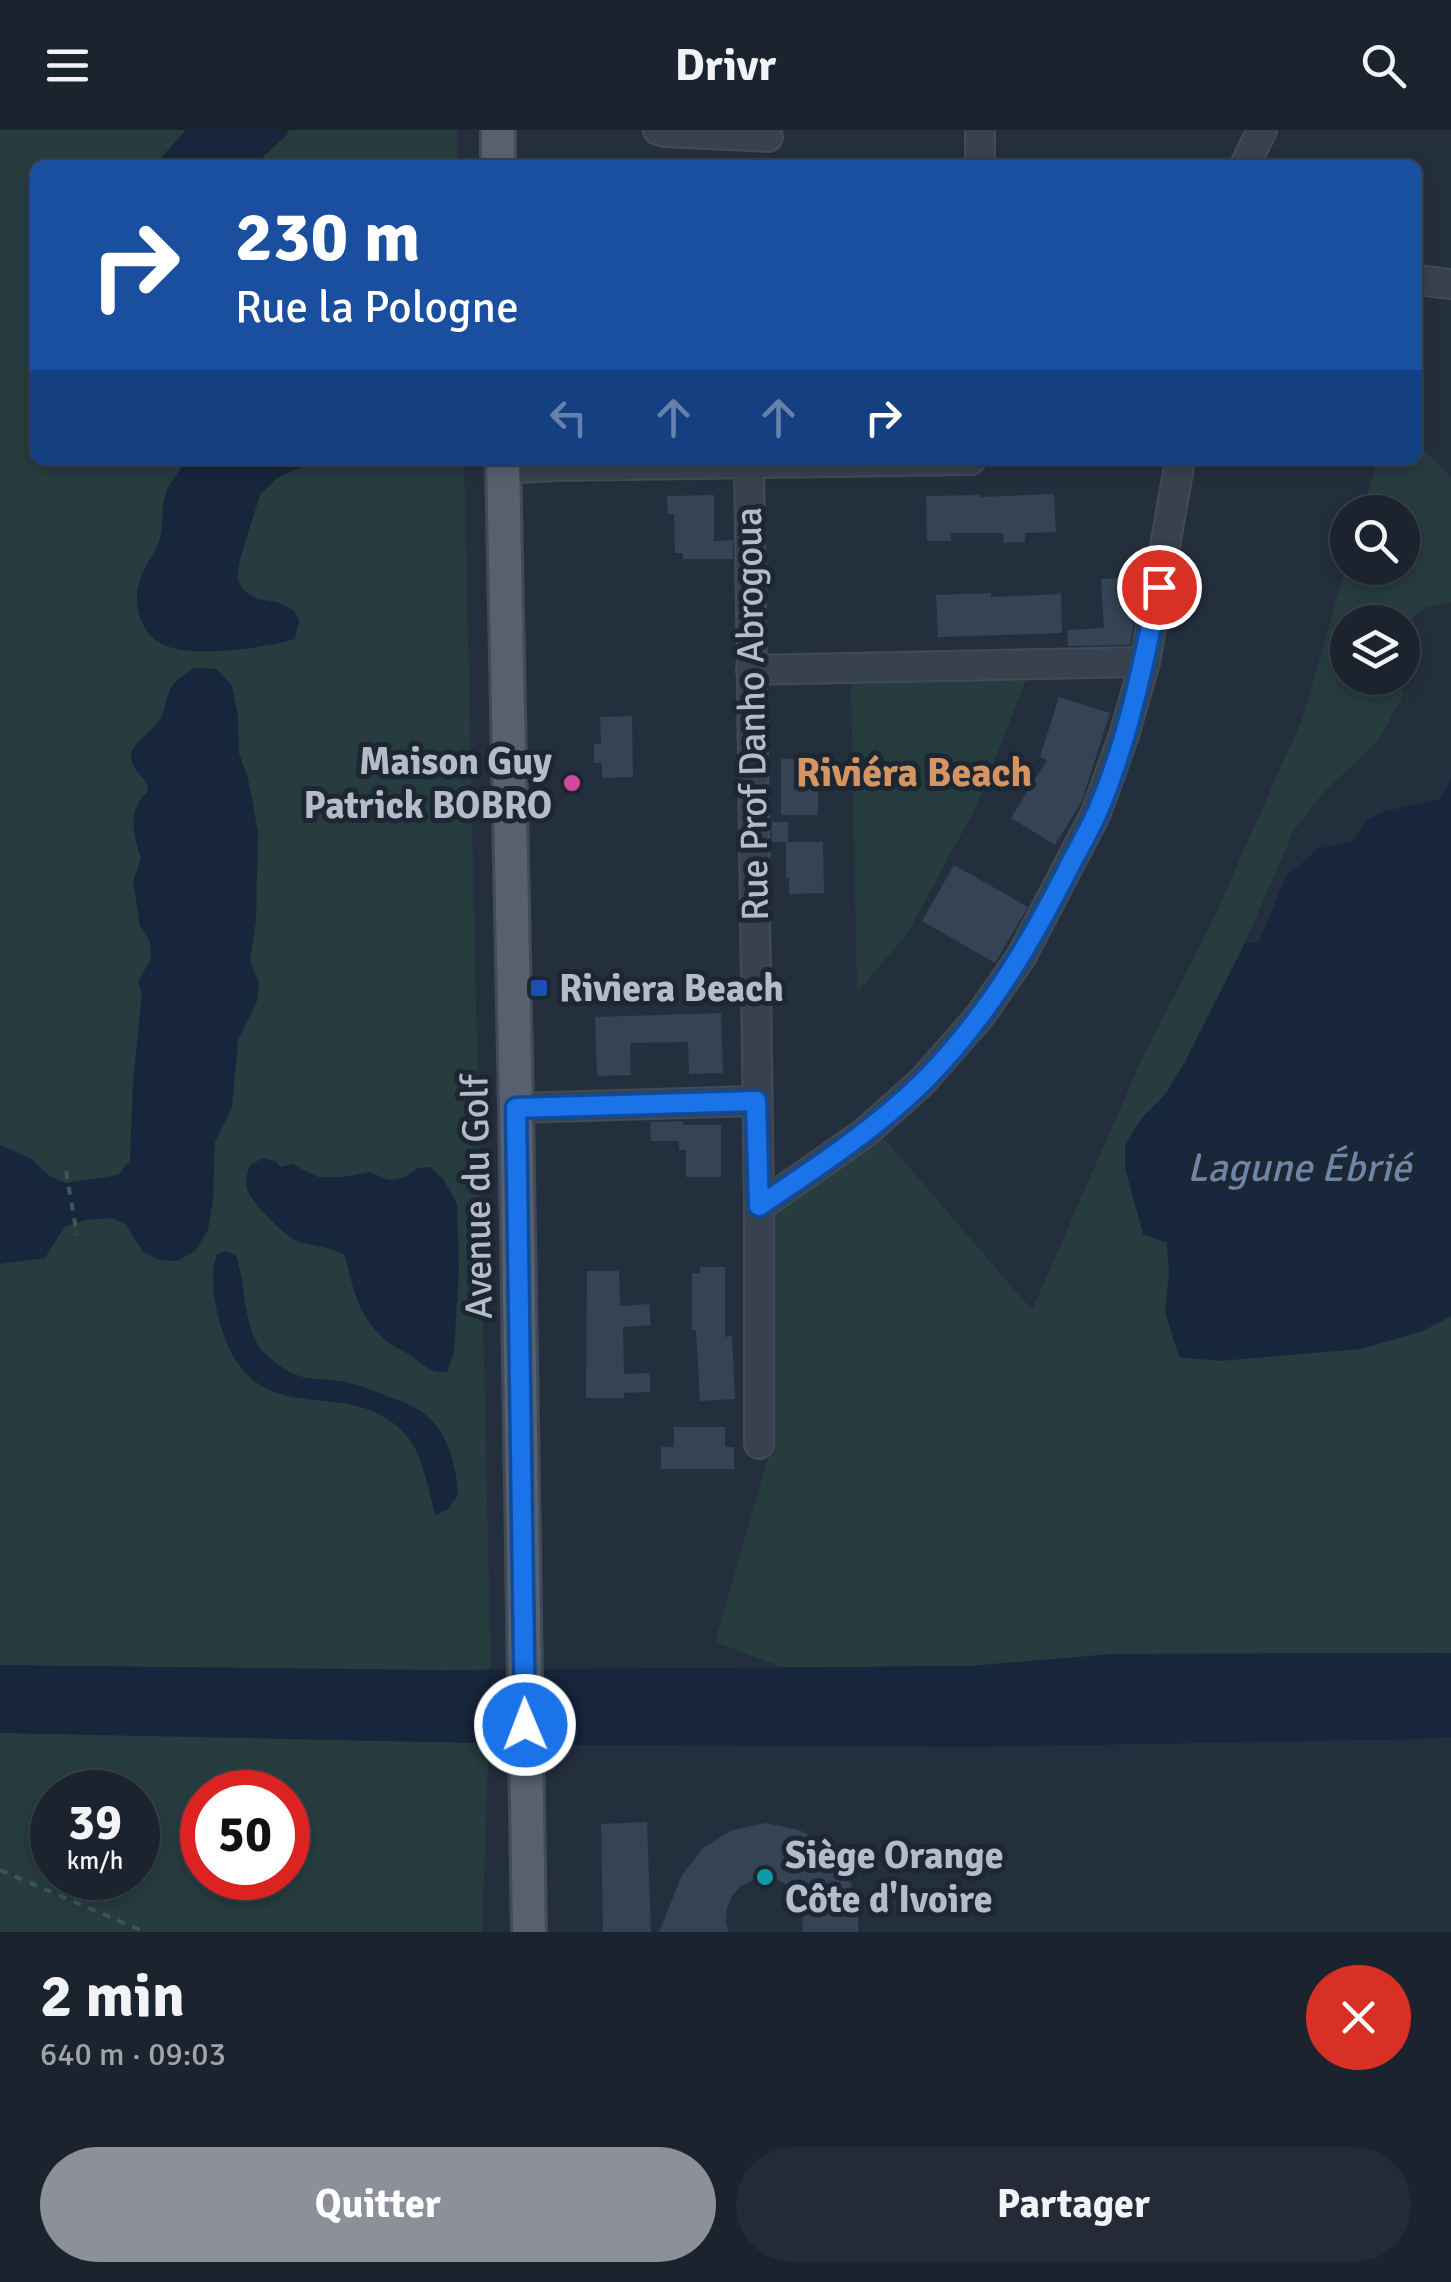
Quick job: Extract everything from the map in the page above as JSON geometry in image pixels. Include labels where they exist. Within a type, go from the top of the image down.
[{"type":"main road","points":[[498,130],[498,160]]},
{"type":"main road","name":"Avenue du Golf","points":[[503,465],[529,1932]]},
{"type":"street","points":[[658,130],[768,137]]},
{"type":"street","points":[[980,130],[980,160]]},
{"type":"street","points":[[1247,160],[1262,130]]},
{"type":"street","points":[[1422,280],[1451,284]]},
{"type":"street","points":[[503,465],[619,465]]},
{"type":"street","name":"Rue Prof Danho Abrogoua","points":[[749,465],[759,1444]]},
{"type":"street","points":[[759,1206],[866,1132],[923,1081],[980,1016],[1021,957],[1096,814],[1124,735],[1144,662],[1179,465]]},
{"type":"street","points":[[751,670],[1144,662]]},
{"type":"street","points":[[516,1108],[756,1101]]},
{"type":"path","points":[[66,1171],[76,1235]]},
{"type":"path","points":[[0,1870],[145,1932]]},
{"type":"green space","points":[[0,130],[457,130],[458,160],[30,160],[30,465],[464,465],[491,1679],[482,1932],[0,1932]]},
{"type":"green space","points":[[1423,448],[1451,478],[1451,602],[1420,611],[1420,605],[1335,605],[1341,585],[1420,585],[1420,495],[1367,495],[1376,465],[1422,465]]},
{"type":"green space","points":[[1330,622],[1330,695],[1403,695],[1378,741],[1323,793],[1294,830],[1245,943],[1185,1062],[1165,1095],[1141,1119],[1167,1242],[1169,1272],[1423,1331],[1451,1316],[1451,1653],[1113,1654],[970,1666],[785,1668],[715,1642],[769,1454],[771,1215],[882,1136],[1032,1310],[1142,1059],[1212,922],[1303,717]]},
{"type":"green space","points":[[1026,680],[976,807],[907,934],[857,993],[851,683]]},
{"type":"water","points":[[186,130],[289,130],[260,160],[159,160]]},
{"type":"water","points":[[182,465],[317,465],[304,466],[277,478],[260,495],[237,577],[243,590],[257,599],[294,610],[299,621],[295,639],[246,649],[186,650],[158,642],[147,631],[138,610],[137,594],[143,571],[159,540],[167,489]]},
{"type":"water","points":[[195,668],[217,669],[232,686],[239,753],[258,832],[256,921],[250,961],[259,983],[257,1001],[238,1040],[232,1107],[215,1142],[208,1230],[195,1251],[177,1261],[159,1260],[143,1252],[126,1225],[112,1218],[85,1220],[64,1227],[45,1258],[0,1264],[0,1145],[30,1158],[50,1176],[65,1183],[118,1175],[130,1161],[142,993],[138,981],[151,959],[150,941],[140,926],[133,881],[141,858],[134,814],[148,792],[131,754],[162,716],[172,686]]},
{"type":"water","name":"Lagune Ébrié","points":[[1451,779],[1451,1316],[1423,1331],[1361,1349],[1220,1361],[1179,1357],[1165,1312],[1167,1243],[1143,1234],[1125,1168],[1125,1144],[1141,1119],[1165,1095],[1185,1062],[1245,943],[1259,942],[1288,872],[1317,849],[1354,841],[1368,819],[1440,799]]},
{"type":"water","points":[[263,1158],[281,1167],[292,1164],[318,1177],[369,1172],[389,1180],[430,1167],[444,1180],[457,1204],[459,1269],[454,1352],[447,1372],[428,1368],[392,1345],[372,1326],[355,1293],[345,1255],[291,1238],[260,1208],[247,1189],[246,1180],[250,1165]]},
{"type":"water","points":[[225,1251],[236,1255],[251,1328],[262,1351],[274,1361],[300,1376],[351,1383],[403,1402],[436,1425],[448,1446],[457,1483],[458,1495],[448,1509],[435,1515],[412,1442],[382,1416],[357,1406],[278,1394],[255,1382],[235,1360],[220,1323],[213,1288],[217,1254]]},
{"type":"water","points":[[1451,1653],[1451,1737],[1419,1739],[978,1747],[573,1745],[0,1733],[0,1665],[441,1670],[970,1666],[1113,1654]]},
{"type":"building","points":[[1054,494],[1056,532],[1025,533],[1025,542],[1004,543],[1003,533],[951,533],[951,541],[927,541],[926,496]]},
{"type":"building","points":[[714,495],[714,541],[733,540],[733,559],[683,559],[683,553],[675,553],[674,514],[668,514],[667,496]]},
{"type":"building","points":[[1139,577],[1130,645],[1068,646],[1067,630],[1104,628],[1101,579]]},
{"type":"building","points":[[991,593],[991,597],[1061,594],[1062,633],[938,637],[936,595]]},
{"type":"building","points":[[1059,697],[1110,713],[1082,801],[1055,845],[1011,818],[1047,760],[1040,757]]},
{"type":"building","points":[[632,716],[633,777],[602,778],[602,763],[594,763],[594,744],[601,744],[600,717]]},
{"type":"building","points":[[818,758],[818,815],[781,815],[781,759]]},
{"type":"building","points":[[771,822],[788,822],[788,842],[772,842]]},
{"type":"building","points":[[786,842],[823,842],[824,893],[789,894]]},
{"type":"building","points":[[954,865],[1028,907],[995,963],[922,921]]},
{"type":"building","points":[[721,1013],[723,1073],[689,1074],[688,1042],[630,1043],[631,1075],[597,1076],[595,1017]]},
{"type":"building","points":[[683,1121],[683,1125],[721,1125],[721,1177],[686,1177],[686,1150],[679,1150],[679,1141],[651,1141],[650,1122]]},
{"type":"building","points":[[700,1267],[725,1267],[725,1337],[732,1336],[735,1399],[700,1401],[696,1330],[692,1330],[692,1273],[700,1273]]},
{"type":"building","points":[[587,1271],[619,1271],[620,1306],[649,1304],[651,1325],[623,1327],[624,1374],[650,1373],[650,1392],[624,1393],[624,1398],[586,1398]]},
{"type":"building","points":[[674,1427],[725,1427],[725,1447],[734,1447],[734,1469],[661,1469],[661,1447],[674,1447]]},
{"type":"building","points":[[647,1822],[651,1932],[603,1932],[601,1824]]},
{"type":"building","name":"Siège Orange Côte d'Ivoire","points":[[766,1823],[815,1838],[840,1861],[855,1892],[858,1932],[802,1932],[799,1899],[791,1888],[767,1878],[741,1886],[732,1896],[727,1908],[729,1932],[659,1932],[682,1875],[703,1848],[732,1830]]},
{"type":"place","name":"Maison Guy Patrick BOBRO","points":[[572,783]]},
{"type":"place","name":"Riviera Beach","points":[[539,988]]},
{"type":"place","name":"Siège Orange Côte d'Ivoire","points":[[765,1877]]},
{"type":"district","name":"Riviéra Beach","points":[[914,773]]},
{"type":"route","points":[[525,1725],[516,1108],[756,1101],[759,1206],[866,1132],[923,1081],[980,1016],[1021,957],[1096,814],[1124,735],[1159,587]]}]
